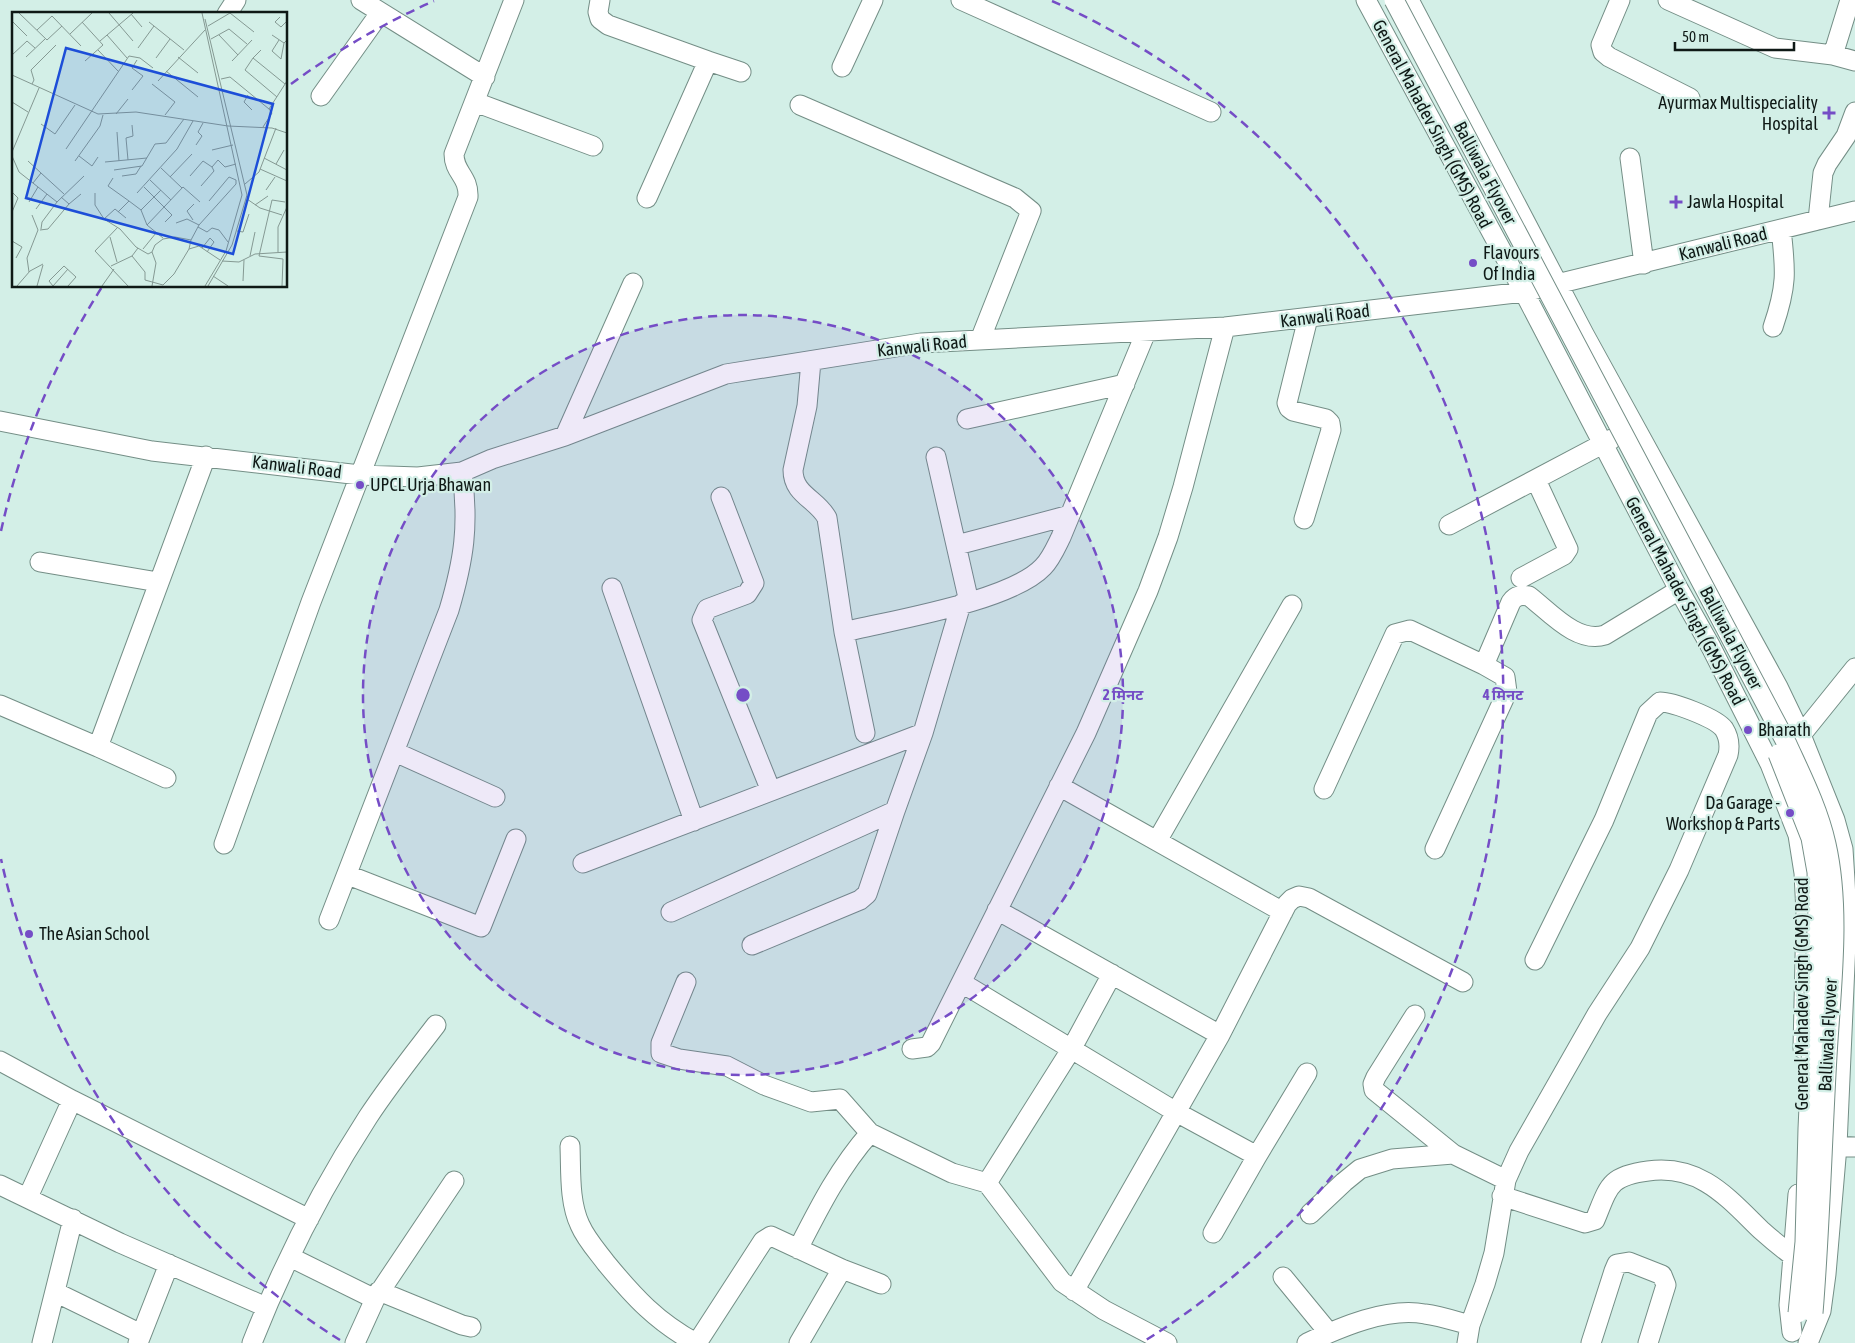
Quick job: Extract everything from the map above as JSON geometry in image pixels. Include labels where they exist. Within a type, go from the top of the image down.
[{"type":"street","points":[[228,12],[236,0]]},
{"type":"street","points":[[361,0],[485,77]]},
{"type":"street","points":[[224,844],[311,602],[468,197],[469,186],[454,163],[454,154],[514,0]]},
{"type":"street","points":[[600,0],[598,12],[600,19],[608,24],[740,72]]},
{"type":"street","points":[[842,67],[874,0]]},
{"type":"street","points":[[961,0],[1211,112]]},
{"type":"street","name":"General Mahadev Singh (GMS) Road","points":[[1366,0],[1524,292],[1602,445],[1711,647],[1770,764],[1798,835],[1804,873],[1806,913],[1800,1159],[1789,1305],[1800,1339]]},
{"type":"street","name":"Balliwala Flyover","points":[[1382,0],[1743,682],[1781,763],[1810,838],[1817,872],[1818,907],[1808,1129],[1805,1313]]},
{"type":"street","name":"Balliwala Flyover","points":[[1394,0],[1786,742],[1811,797],[1823,834],[1832,890],[1832,968],[1818,1243],[1800,1339]]},
{"type":"street","name":"General Mahadev Singh (GMS) Road","points":[[1409,0],[1633,424],[1778,687],[1801,735],[1849,852],[1846,1146],[1821,1311],[1800,1339]]},
{"type":"street","points":[[1620,0],[1601,45],[1602,52],[1690,98]]},
{"type":"street","points":[[1668,0],[1776,48],[1833,55],[1855,61]]},
{"type":"street","points":[[1833,55],[1850,0]]},
{"type":"street","points":[[321,96],[380,13]]},
{"type":"street","points":[[646,198],[708,61]]},
{"type":"street","points":[[475,102],[593,146]]},
{"type":"street","points":[[800,105],[1015,198],[1031,210],[980,340]]},
{"type":"street","points":[[1818,220],[1823,174],[1830,158],[1846,136],[1855,112]]},
{"type":"street","points":[[1442,143],[1476,126]]},
{"type":"street","points":[[1630,158],[1644,264]]},
{"type":"street","points":[[1478,208],[1510,191]]},
{"type":"street","name":"Kanwali Road","points":[[0,421],[152,451],[360,475],[418,477],[462,472],[492,459],[565,436],[726,374],[921,343],[1225,327],[1524,292],[1559,285],[1855,211]]},
{"type":"street","points":[[1773,327],[1784,295],[1786,279],[1781,229]]},
{"type":"street","points":[[565,436],[633,284]]},
{"type":"street","points":[[1304,519],[1331,430],[1330,423],[1326,419],[1288,408],[1287,402],[1308,318]]},
{"type":"street","points":[[912,1050],[927,1047],[931,1043],[962,983],[1094,715],[1148,591],[1168,537],[1225,327]]},
{"type":"street","points":[[844,632],[965,603],[1014,588],[1044,567],[1070,515],[1146,332]]},
{"type":"street","points":[[811,361],[807,406],[793,470],[793,479],[796,488],[818,504],[828,518],[844,632],[865,733]]},
{"type":"street","points":[[967,419],[1124,384]]},
{"type":"street","points":[[1449,524],[1602,445],[1633,424]]},
{"type":"street","points":[[98,747],[206,456]]},
{"type":"street","points":[[752,946],[860,900],[867,894],[923,733],[965,603],[957,545],[936,457]]},
{"type":"street","points":[[329,920],[449,610],[459,578],[466,541],[466,506],[462,472]]},
{"type":"street","points":[[1629,496],[1643,482],[1664,479]]},
{"type":"street","points":[[1521,578],[1564,555],[1568,549],[1536,480]]},
{"type":"street","points":[[721,497],[754,583],[747,594],[707,609],[702,620],[771,791]]},
{"type":"street","points":[[957,545],[1070,515]]},
{"type":"street","points":[[40,562],[158,582]]},
{"type":"street","points":[[612,588],[694,821]]},
{"type":"street","points":[[1484,665],[1511,602],[1521,595],[1529,596],[1576,632],[1595,638],[1605,635],[1679,590]]},
{"type":"street","points":[[1157,841],[1292,605]]},
{"type":"street","points":[[1324,789],[1395,634],[1410,630],[1484,665],[1505,677],[1507,692],[1435,849]]},
{"type":"street","points":[[1801,735],[1855,668]]},
{"type":"street","points":[[1307,1343],[1329,1333],[1398,1313],[1424,1314],[1469,1334],[1494,1253],[1504,1188],[1519,1151],[1597,1014],[1640,948],[1679,870],[1728,755],[1730,746],[1728,738],[1724,729],[1717,722],[1670,702],[1660,702],[1648,713],[1604,820],[1535,960]]},
{"type":"street","points":[[0,705],[166,778]]},
{"type":"street","points":[[583,863],[923,733]]},
{"type":"street","points":[[395,752],[495,797]]},
{"type":"street","points":[[1059,786],[1283,912]]},
{"type":"street","points":[[671,912],[895,812]]},
{"type":"street","points":[[348,875],[480,927],[516,839]]},
{"type":"street","points":[[1074,1291],[1220,1035],[1283,912],[1292,899],[1299,896],[1310,898],[1463,982]]},
{"type":"street","points":[[997,910],[1220,1035]]},
{"type":"street","points":[[987,1183],[1072,1048],[1112,974]]},
{"type":"street","points":[[686,982],[661,1042],[661,1053],[679,1059],[726,1066],[764,1086],[811,1102],[840,1099],[870,1133],[952,1173],[987,1183],[1050,1267],[1074,1291],[1167,1343]]},
{"type":"street","points":[[962,983],[1176,1112],[1257,1156]]},
{"type":"street","points":[[1415,1015],[1376,1077],[1373,1084],[1374,1090],[1453,1154],[1504,1188],[1585,1223],[1591,1223],[1595,1220],[1607,1190],[1619,1177],[1665,1169],[1686,1172],[1723,1192],[1761,1230],[1793,1256]]},
{"type":"street","points":[[252,1343],[266,1307],[325,1187],[369,1115],[436,1025]]},
{"type":"street","points":[[0,1061],[72,1100],[309,1219]]},
{"type":"street","points":[[1213,1233],[1307,1073]]},
{"type":"street","points":[[28,1197],[72,1100]]},
{"type":"street","points":[[798,1249],[834,1179],[851,1154],[870,1133]]},
{"type":"street","points":[[570,1146],[574,1206],[579,1225],[628,1290],[650,1313],[672,1330],[697,1343],[766,1238],[770,1236],[776,1237],[842,1269],[881,1284]]},
{"type":"street","points":[[1310,1214],[1344,1182],[1360,1170],[1392,1158],[1453,1154]]},
{"type":"street","points":[[355,1343],[377,1295],[454,1181]]},
{"type":"street","points":[[0,1185],[266,1307]]},
{"type":"street","points":[[42,1343],[73,1219]]},
{"type":"street","points":[[290,1257],[377,1295],[472,1327]]},
{"type":"street","points":[[1592,1343],[1617,1264],[1629,1262],[1662,1275],[1666,1284],[1648,1343]]},
{"type":"street","points":[[55,1292],[139,1339],[169,1264]]},
{"type":"street","points":[[799,1343],[842,1269]]},
{"type":"street","points":[[1282,1277],[1329,1333]]},
{"type":"place","name":"Ayurmax Multispeciality Hospital","points":[[1829,113]]},
{"type":"place","name":"Jawla Hospital","points":[[1676,202]]},
{"type":"place","name":"Flavours Of India","points":[[1473,263]]},
{"type":"place","name":"UPCL Urja Bhawan","points":[[360,485]]},
{"type":"place","name":"Bharath","points":[[1748,730]]},
{"type":"place","name":"Da Garage - Workshop & Parts","points":[[1790,813]]},
{"type":"place","name":"The Asian School","points":[[29,934]]}]
